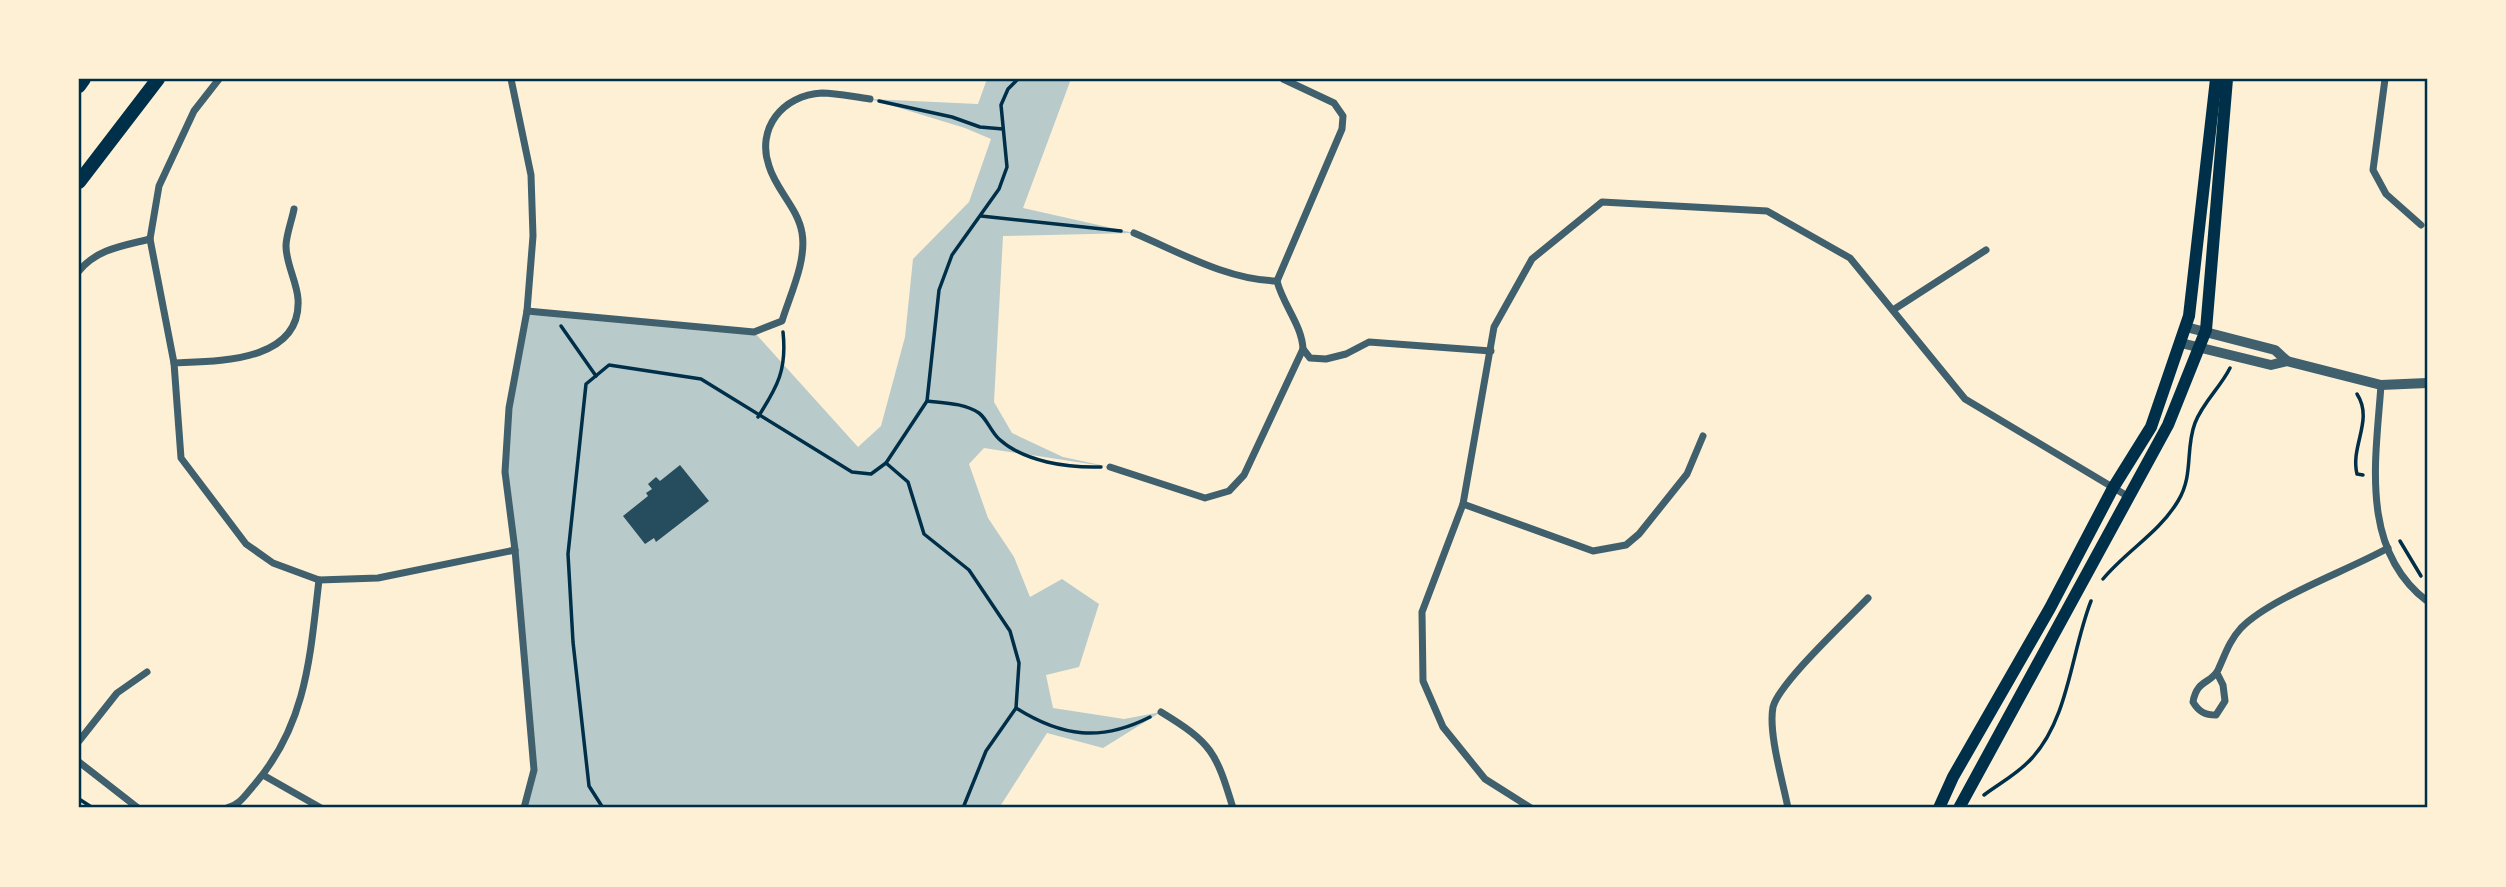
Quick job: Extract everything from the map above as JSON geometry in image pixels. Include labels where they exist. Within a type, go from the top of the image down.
[{"type":"main road","points":[[79,86],[84,79]]},
{"type":"main road","points":[[79,182],[158,79]]},
{"type":"main road","points":[[1940,808],[1953,777],[2050,608],[2113,488],[2151,427],[2186,327],[2198,248],[2216,79]]},
{"type":"main road","points":[[1959,808],[2168,425],[2206,330],[2227,79]]},
{"type":"street","points":[[219,79],[194,111],[159,186],[149,239],[174,363],[181,458],[246,544],[273,563],[319,580],[378,578],[515,550]]},
{"type":"street","points":[[511,79],[531,175],[533,236],[527,311],[509,408],[505,472],[515,550],[534,770],[524,808]]},
{"type":"street","points":[[1110,467],[1205,498],[1229,491],[1244,475],[1303,349],[1303,335],[1281,297],[1277,281],[1342,129],[1343,116],[1334,103],[1283,79]]},
{"type":"street","points":[[2385,79],[2374,170],[2386,194],[2421,225]]},
{"type":"street","points":[[527,311],[754,332],[782,321],[801,254],[802,233],[793,209],[769,168],[764,145],[767,129],[782,108],[821,93],[870,99]]},
{"type":"street","points":[[1531,808],[1485,779],[1443,727],[1423,681],[1422,612],[1463,504],[1494,327],[1532,259],[1602,202],[1767,211],[1850,258],[1965,398],[2129,497]]},
{"type":"street","points":[[174,363],[241,359],[269,350],[292,329],[298,301],[286,246],[294,209]]},
{"type":"street","points":[[1134,233],[1217,268],[1254,279],[1277,281]]},
{"type":"street","points":[[79,271],[89,259],[106,250],[149,239]]},
{"type":"street","points":[[1893,310],[1986,250]]},
{"type":"street","points":[[2186,327],[2275,350],[2287,361]]},
{"type":"street","points":[[1303,349],[1310,358],[1326,359],[1346,354],[1369,342],[1491,351]]},
{"type":"street","points":[[2181,343],[2271,365],[2287,361],[2382,385],[2427,383]]},
{"type":"street","points":[[2382,385],[2374,476],[2377,511],[2388,548],[2404,576],[2427,601]]},
{"type":"street","points":[[1463,504],[1592,551],[1619,547],[1639,534],[1687,474],[1703,436]]},
{"type":"street","points":[[2217,673],[2223,685],[2225,701],[2216,715],[2208,715],[2199,711],[2193,702],[2195,690],[2203,681],[2217,673],[2228,645],[2254,617],[2388,548]]},
{"type":"street","points":[[227,808],[236,806],[263,775],[294,725],[308,676],[319,580]]},
{"type":"street","points":[[1788,808],[1775,738],[1773,707],[1789,682],[1868,598]]},
{"type":"street","points":[[79,741],[117,693],[147,672]]},
{"type":"street","points":[[1161,712],[1194,732],[1219,761],[1233,808]]},
{"type":"street","points":[[79,762],[138,808]]},
{"type":"street","points":[[263,775],[321,808]]},
{"type":"path","points":[[603,808],[589,786],[573,642],[568,554],[586,384],[609,365],[701,379],[852,472],[871,474],[886,463],[927,401],[939,290],[952,255],[999,189],[1007,167],[1001,106],[1008,89],[1018,79]]},
{"type":"path","points":[[870,99],[920,113],[952,117],[980,127],[1003,129]]},
{"type":"path","points":[[981,216],[1134,233]]},
{"type":"path","points":[[554,315],[596,376]]},
{"type":"path","points":[[758,416],[775,391],[786,359],[782,321]]},
{"type":"path","points":[[2101,580],[2161,523],[2178,502],[2191,459],[2194,425],[2232,365],[2240,365]]},
{"type":"path","points":[[2352,389],[2364,406],[2365,415],[2354,460],[2357,474],[2374,476]]},
{"type":"path","points":[[927,401],[964,406],[981,414],[997,437],[1011,448],[1054,464],[1081,468],[1110,467]]},
{"type":"path","points":[[886,463],[908,482],[924,534],[969,570],[1010,631],[1019,663],[1016,708],[986,751],[963,808]]},
{"type":"path","points":[[2395,531],[2416,569],[2427,582]]},
{"type":"path","points":[[1979,802],[2032,758],[2056,724],[2079,632],[2096,591]]},
{"type":"path","points":[[1016,708],[1041,723],[1101,735],[1128,728],[1161,712]]},
{"type":"path","points":[[79,799],[93,808]]},
{"type":"shaded area","points":[[987,79],[1071,79],[1023,208],[1134,233],[1003,236],[994,402],[1012,433],[1063,457],[1110,467],[984,448],[969,464],[988,518],[1014,557],[1030,597],[1062,579],[1099,604],[1079,667],[1046,675],[1053,708],[1124,719],[1161,712],[1103,748],[1047,733],[999,808],[524,808],[533,770],[505,472],[509,408],[527,311],[754,332],[858,447],[881,426],[905,337],[913,259],[969,202],[991,139],[965,128],[870,99],[978,104]]},
{"type":"building","points":[[680,465],[709,501],[656,542],[654,538],[645,544],[623,516],[648,496],[646,493],[652,489],[648,484],[656,477],[660,481]]}]
